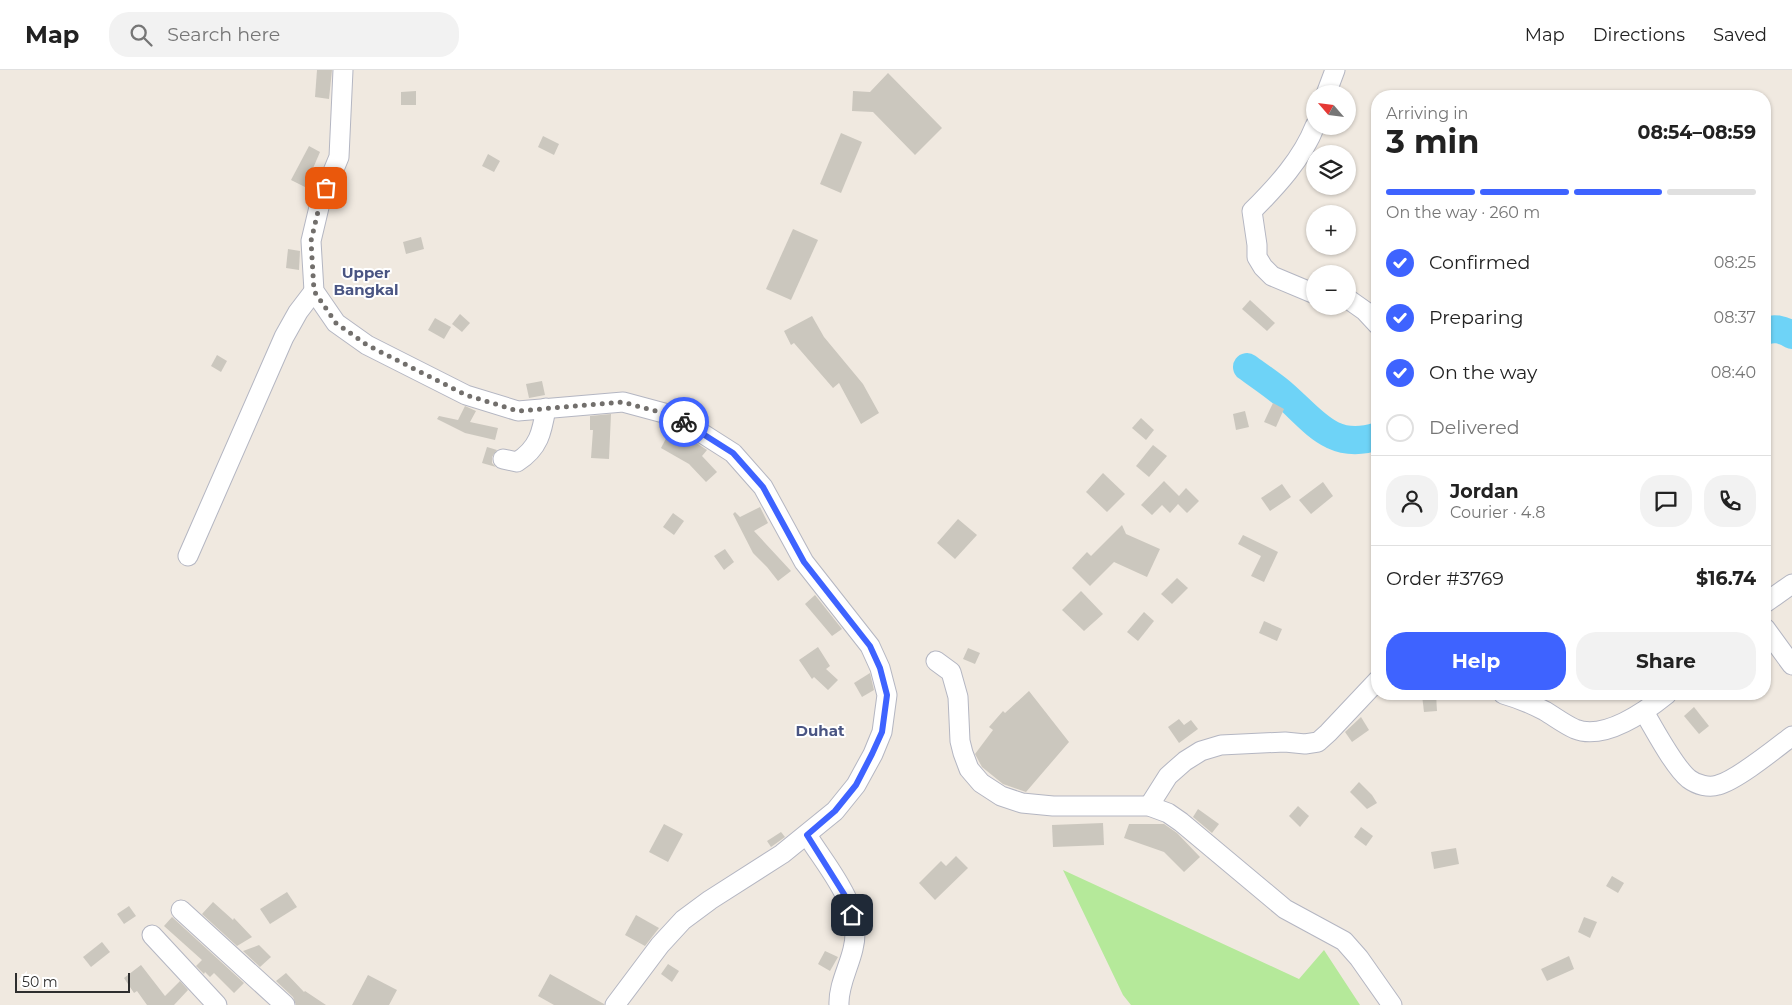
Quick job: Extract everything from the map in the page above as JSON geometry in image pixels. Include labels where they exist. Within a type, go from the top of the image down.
[{"type":"street","points":[[343,70],[339,158],[320,203],[311,241],[314,291],[336,323],[367,345],[466,395],[518,411],[622,402],[675,416],[733,453],[763,487],[804,562],[870,646],[880,668],[887,695],[882,732],[856,785],[835,811],[807,835],[782,854],[683,920],[654,952],[614,1005]]},
{"type":"street","points":[[1329,85],[1335,70]]},
{"type":"street","points":[[1306,290],[1272,276],[1263,267],[1258,257],[1258,245],[1252,211],[1298,158],[1310,135]]},
{"type":"street","points":[[188,556],[284,337],[298,312],[314,291]]},
{"type":"street","points":[[1356,305],[1371,317]]},
{"type":"street","points":[[503,460],[517,462],[533,450],[543,427],[546,408]]},
{"type":"street","points":[[1771,599],[1792,584]]},
{"type":"street","points":[[1771,636],[1792,665]]},
{"type":"street","points":[[936,661],[951,672],[958,697],[960,741],[963,753],[969,770],[981,784],[1001,796],[1022,804],[1053,806],[1149,806],[1168,813],[1285,908],[1344,941],[1359,958],[1392,1005]]},
{"type":"street","points":[[1149,806],[1168,776],[1185,760],[1221,745],[1285,742],[1304,744],[1318,742],[1371,687]]},
{"type":"street","points":[[1518,700],[1545,711],[1577,730],[1593,733],[1612,727],[1644,712],[1659,700]]},
{"type":"street","points":[[1644,712],[1679,767],[1690,779],[1702,786],[1718,785],[1734,778],[1792,736]]},
{"type":"street","points":[[807,835],[849,902],[856,929],[854,949],[843,978],[839,1005]]},
{"type":"street","points":[[182,910],[285,1005]]},
{"type":"street","points":[[152,935],[206,1001]]},
{"type":"green space","points":[[1063,870],[1299,979],[1324,950],[1360,1005],[1131,1005],[1123,995]]},
{"type":"building","points":[[317,70],[332,70],[329,99],[315,97]]},
{"type":"building","points":[[888,73],[942,128],[915,155],[873,112],[852,111],[853,91],[870,92]]},
{"type":"building","points":[[416,91],[416,105],[401,105],[401,92]]},
{"type":"building","points":[[841,133],[862,142],[841,193],[820,184]]},
{"type":"building","points":[[543,136],[559,144],[554,155],[538,147]]},
{"type":"building","points":[[309,146],[320,152],[305,187],[291,180]]},
{"type":"building","points":[[488,154],[500,161],[494,172],[482,166]]},
{"type":"building","points":[[793,229],[818,240],[791,300],[766,289]]},
{"type":"building","points":[[421,237],[424,249],[406,254],[403,242]]},
{"type":"building","points":[[288,249],[300,251],[299,270],[286,268]]},
{"type":"building","points":[[1250,300],[1275,323],[1267,331],[1242,309]]},
{"type":"building","points":[[460,314],[470,323],[462,332],[452,324]]},
{"type":"building","points":[[812,316],[824,337],[863,384],[879,413],[861,424],[839,383],[833,388],[794,343],[791,345],[784,331]]},
{"type":"building","points":[[435,318],[451,327],[444,339],[428,330]]},
{"type":"building","points":[[217,355],[227,361],[221,372],[211,366]]},
{"type":"building","points":[[542,381],[545,395],[529,398],[526,384]]},
{"type":"building","points":[[1273,403],[1284,409],[1276,427],[1264,422]]},
{"type":"building","points":[[465,406],[476,411],[470,422],[498,428],[495,440],[465,433],[437,419],[439,416],[458,420]]},
{"type":"building","points":[[1245,411],[1249,427],[1236,430],[1233,414]]},
{"type":"building","points":[[611,414],[609,459],[591,458],[593,430],[590,430],[590,416]]},
{"type":"building","points":[[1141,418],[1154,430],[1146,440],[1132,428]]},
{"type":"building","points":[[670,431],[694,444],[695,442],[707,450],[702,456],[717,472],[706,482],[689,464],[661,448]]},
{"type":"building","points":[[1153,445],[1167,456],[1149,477],[1136,466]]},
{"type":"building","points":[[487,447],[497,450],[492,457],[492,463],[496,467],[482,463]]},
{"type":"building","points":[[1103,473],[1125,494],[1107,512],[1086,492]]},
{"type":"building","points":[[1164,481],[1179,496],[1186,488],[1199,501],[1187,513],[1178,504],[1170,513],[1162,505],[1152,515],[1141,505]]},
{"type":"building","points":[[1323,482],[1333,496],[1311,514],[1299,500]]},
{"type":"building","points":[[1282,484],[1291,497],[1270,511],[1261,498]]},
{"type":"building","points":[[760,507],[768,523],[754,531],[791,571],[778,581],[753,553],[733,514],[735,512],[740,517]]},
{"type":"building","points":[[673,513],[684,521],[674,535],[663,527]]},
{"type":"building","points":[[958,519],[977,535],[955,559],[937,543]]},
{"type":"building","points":[[1122,525],[1126,534],[1160,549],[1147,577],[1114,562],[1090,586],[1072,568],[1087,552],[1091,556]]},
{"type":"building","points":[[1243,535],[1278,552],[1264,582],[1251,576],[1261,556],[1238,544]]},
{"type":"building","points":[[725,549],[734,562],[724,570],[714,556]]},
{"type":"building","points":[[1177,578],[1188,588],[1172,604],[1161,594]]},
{"type":"building","points":[[1081,591],[1103,614],[1084,631],[1062,610]]},
{"type":"building","points":[[815,595],[842,629],[832,636],[805,604]]},
{"type":"building","points":[[1144,612],[1154,621],[1138,641],[1127,632]]},
{"type":"building","points":[[1264,621],[1282,629],[1277,641],[1259,633]]},
{"type":"building","points":[[818,647],[830,666],[826,669],[838,680],[828,690],[814,677],[812,679],[799,660]]},
{"type":"building","points":[[968,648],[980,653],[975,664],[963,659]]},
{"type":"building","points":[[870,673],[874,690],[862,697],[854,683]]},
{"type":"building","points":[[1029,691],[1069,742],[1026,792],[1003,784],[982,767],[975,754],[993,730],[989,727],[1003,711],[1005,713]]},
{"type":"building","points":[[1423,700],[1436,700],[1437,711],[1424,712]]},
{"type":"building","points":[[1694,707],[1709,726],[1699,734],[1684,716]]},
{"type":"building","points":[[1361,717],[1369,730],[1352,742],[1345,732]]},
{"type":"building","points":[[1179,719],[1184,725],[1191,720],[1198,729],[1179,743],[1168,727]]},
{"type":"building","points":[[1359,782],[1377,803],[1367,809],[1350,792]]},
{"type":"building","points":[[1298,806],[1309,816],[1300,827],[1289,816]]},
{"type":"building","points":[[1198,809],[1219,824],[1212,833],[1193,817]]},
{"type":"building","points":[[1103,823],[1104,845],[1053,847],[1052,825]]},
{"type":"building","points":[[664,824],[683,834],[668,862],[649,852]]},
{"type":"building","points":[[1129,824],[1164,824],[1177,833],[1200,857],[1184,872],[1164,852],[1124,838]]},
{"type":"building","points":[[1361,827],[1373,836],[1366,846],[1354,837]]},
{"type":"building","points":[[781,832],[785,837],[771,847],[767,841]]},
{"type":"building","points":[[1456,848],[1459,864],[1434,869],[1431,852]]},
{"type":"building","points":[[956,856],[968,868],[935,900],[919,883],[941,861],[946,866]]},
{"type":"building","points":[[1612,876],[1624,883],[1618,893],[1606,886]]},
{"type":"building","points":[[287,892],[297,907],[270,924],[260,909]]},
{"type":"building","points":[[213,902],[233,920],[234,918],[252,937],[237,946],[202,914]]},
{"type":"building","points":[[129,906],[136,916],[124,924],[117,914]]},
{"type":"building","points":[[636,915],[659,928],[645,946],[625,935]]},
{"type":"building","points":[[172,917],[244,983],[234,993],[214,973],[210,977],[196,966],[202,960],[164,926]]},
{"type":"building","points":[[1584,917],[1597,922],[1590,938],[1578,932]]},
{"type":"building","points":[[102,942],[110,952],[91,967],[83,957]]},
{"type":"building","points":[[259,945],[271,957],[260,967],[243,951]]},
{"type":"building","points":[[825,951],[838,957],[830,971],[818,964]]},
{"type":"building","points":[[1569,956],[1574,969],[1547,981],[1541,969]]},
{"type":"building","points":[[668,964],[679,971],[672,982],[661,974]]},
{"type":"building","points":[[141,965],[165,996],[180,981],[188,990],[174,1005],[147,1005],[137,991],[134,993],[124,978]]},
{"type":"building","points":[[286,973],[304,992],[326,1005],[296,1005],[293,997],[276,981]]},
{"type":"building","points":[[550,974],[604,1005],[554,1005],[538,996]]},
{"type":"building","points":[[368,975],[397,990],[389,1005],[352,1005]]},
{"type":"waterway","points":[[1771,329],[1792,335]]},
{"type":"waterway","points":[[1247,367],[1281,392],[1324,430],[1348,440],[1371,438]]},
{"type":"way so far","points":[[326,188],[320,203],[311,241],[314,291],[336,323],[367,345],[466,395],[518,411],[622,402],[675,416],[684,422]]},
{"type":"district","name":"Upper Bangkal","points":[[366,282]]},
{"type":"district","name":"Duhat","points":[[820,731]]},
{"type":"route","points":[[684,422],[733,453],[763,487],[804,562],[870,646],[880,668],[887,695],[882,732],[856,785],[835,811],[807,835],[849,902],[852,915]]}]
